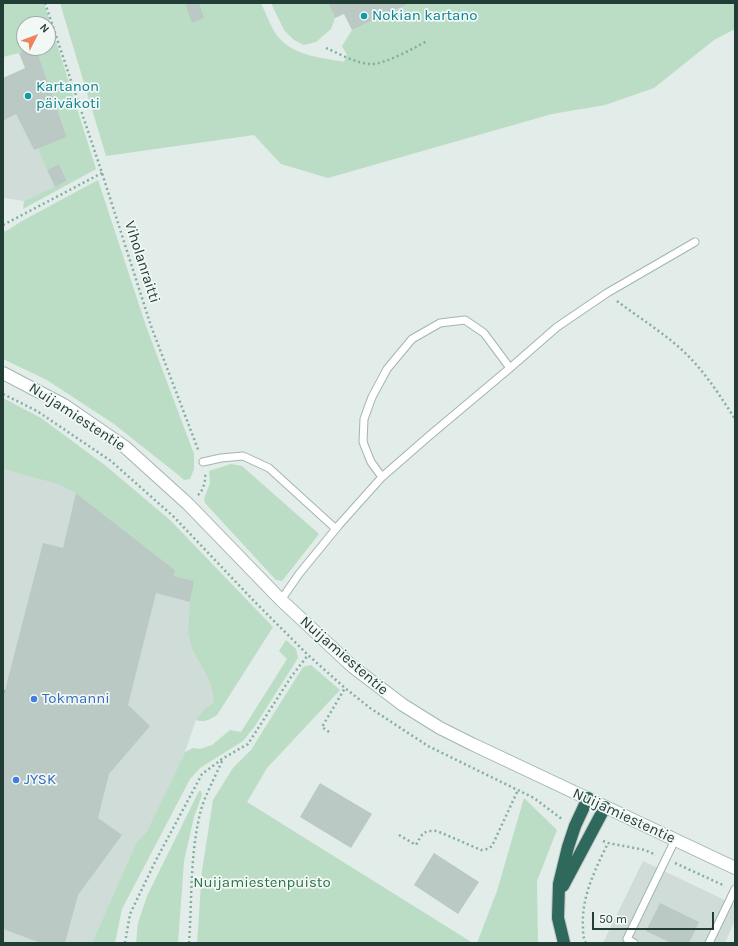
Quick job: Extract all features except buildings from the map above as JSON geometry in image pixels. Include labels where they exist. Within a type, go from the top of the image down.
[{"type":"highway","points":[[564,943],[558,918],[559,884],[562,866],[575,826],[588,798]]},
{"type":"highway","points":[[559,902],[565,880],[606,806]]},
{"type":"main road","name":"Nuijamiestentie","points":[[3,372],[64,405],[109,435],[188,504],[281,600],[353,667],[403,705],[440,728],[472,744],[735,868]]},
{"type":"lane","points":[[281,600],[299,574],[382,477],[429,436],[557,327],[607,293],[695,242]]},
{"type":"lane","points":[[382,477],[371,462],[363,442],[364,419],[372,397],[387,369],[412,338],[440,323],[465,320],[484,333],[510,368]]},
{"type":"lane","points":[[203,462],[221,458],[243,456],[269,468],[336,529]]},
{"type":"lane","points":[[634,943],[627,940],[675,840]]},
{"type":"lane","points":[[709,943],[735,889]]},
{"type":"path","name":"Viholanraitti","points":[[45,3],[151,326],[203,462],[206,475],[202,492],[174,517]]},
{"type":"path","points":[[326,48],[352,60],[371,64],[388,60],[427,41]]},
{"type":"path","points":[[3,225],[102,173]]},
{"type":"path","points":[[607,293],[681,349],[699,368],[718,393],[735,420]]},
{"type":"path","points":[[125,943],[130,914],[202,774],[248,744],[291,676],[308,655]]},
{"type":"path","points":[[329,732],[322,727],[345,688]]},
{"type":"path","points":[[189,943],[193,856],[199,817],[204,800],[222,760]]},
{"type":"path","points":[[399,835],[416,845],[422,833],[429,830],[436,831],[481,850],[488,849],[492,846],[518,790]]},
{"type":"path","points":[[586,943],[584,939],[583,922],[584,906],[590,883],[608,843]]},
{"type":"shaded area","points":[[16,114],[34,149],[38,148],[55,187],[24,201],[3,198],[3,121]]},
{"type":"shaded area","points":[[3,469],[57,484],[76,493],[175,570],[174,576],[194,581],[188,634],[192,649],[210,682],[214,702],[204,709],[196,720],[185,752],[147,831],[137,841],[92,943],[3,943]]},
{"type":"shaded area","points":[[643,861],[735,905],[735,920],[725,943],[603,943]]},
{"type":"green space","points":[[3,3],[44,3],[48,16],[16,16],[16,54],[3,57]]},
{"type":"green space","points":[[60,3],[261,3],[274,31],[288,46],[315,57],[344,62],[347,55],[342,46],[352,30],[410,3],[735,3],[735,29],[714,40],[654,88],[605,105],[552,114],[328,178],[281,164],[254,135],[106,156]]},
{"type":"green space","points":[[271,3],[328,3],[335,18],[331,29],[316,42],[304,45],[294,40],[284,30]]},
{"type":"green space","points":[[56,41],[96,169],[23,209],[24,201],[67,181],[59,164],[47,170],[38,148],[67,137],[39,56],[56,56]]},
{"type":"green space","points":[[98,180],[146,326],[194,454],[194,469],[190,479],[184,480],[114,424],[47,380],[3,359],[3,232]]},
{"type":"green space","points":[[3,398],[41,418],[106,466],[170,520],[273,627],[217,715],[205,721],[196,720],[204,709],[214,702],[210,682],[192,649],[188,634],[190,602],[194,581],[174,576],[175,570],[76,493],[57,484],[3,469]]},
{"type":"green space","points":[[231,464],[242,466],[319,534],[282,581],[276,580],[205,503],[204,499],[210,483],[209,471]]},
{"type":"green space","points":[[286,640],[296,649],[298,658],[255,726],[243,741],[200,768],[190,779],[122,909],[115,943],[92,943],[137,841],[147,831],[185,752],[193,748],[200,749],[212,745],[230,730],[241,732],[287,659],[279,651]]},
{"type":"green space","name":"Nuijamiestenpuisto","points":[[311,665],[340,690],[267,768],[247,802],[473,943],[197,943],[202,871],[213,800],[233,768],[251,750],[303,667]]},
{"type":"green space","points":[[199,791],[201,791],[202,795],[194,817],[184,861],[178,943],[136,943],[138,923],[147,896]]},
{"type":"green space","points":[[524,798],[557,830],[537,881],[538,943],[477,943],[497,891]]},
{"type":"place","name":"Nokian kartano","points":[[364,16]]},
{"type":"place","name":"Kartanon päiväkoti","points":[[28,96]]},
{"type":"place","name":"Tokmanni","points":[[34,699]]},
{"type":"place","name":"JYSK","points":[[16,780]]}]
